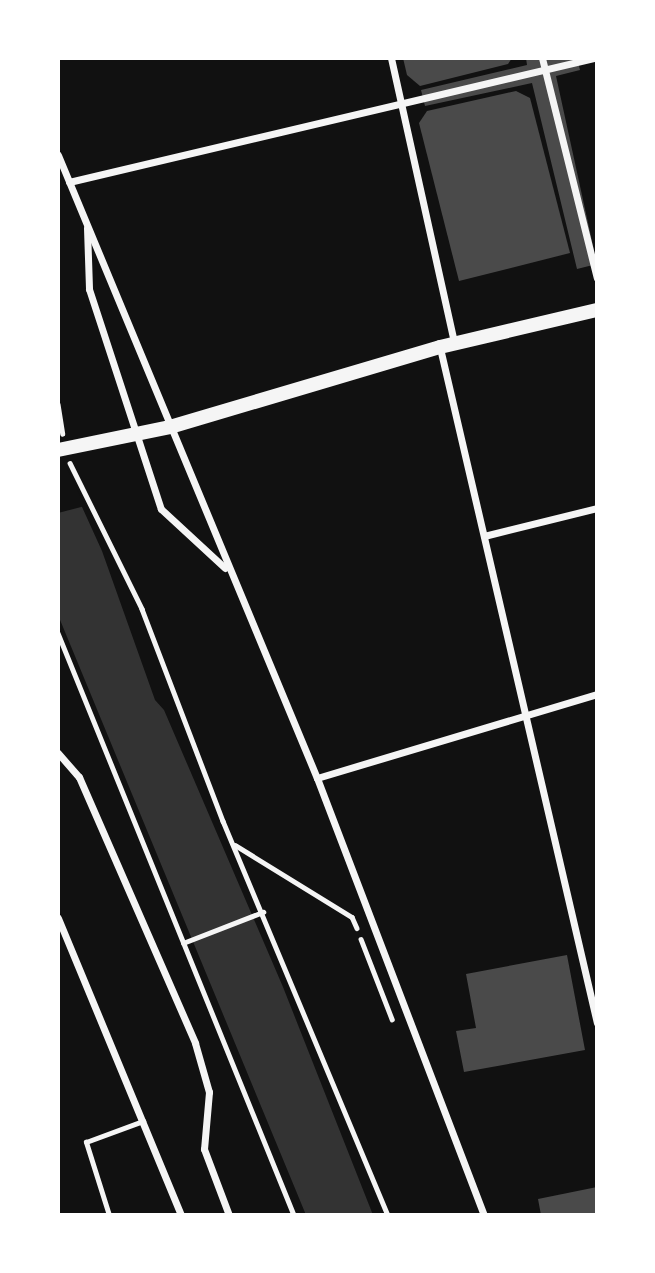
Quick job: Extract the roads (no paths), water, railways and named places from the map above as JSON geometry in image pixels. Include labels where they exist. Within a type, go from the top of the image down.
[{"type":"main road","points":[[63,451],[170,427],[447,345],[597,310]]},
{"type":"street","points":[[391,58],[484,536],[597,1023]]},
{"type":"street","points":[[542,58],[597,278]]},
{"type":"street","points":[[69,181],[594,58]]},
{"type":"street","points":[[58,155],[317,778],[484,1215]]},
{"type":"street","points":[[88,228],[89,289],[161,509],[229,571]]},
{"type":"street","points":[[484,536],[597,508]]},
{"type":"street","points":[[317,778],[597,694]]},
{"type":"street","points":[[58,753],[79,777],[195,1043],[209,1092],[204,1149],[229,1215]]},
{"type":"street","points":[[58,918],[181,1215]]},
{"type":"street","points":[[478,1215],[480,1205]]},
{"type":"lane","points":[[109,1215],[86,1142],[143,1121]]}]
